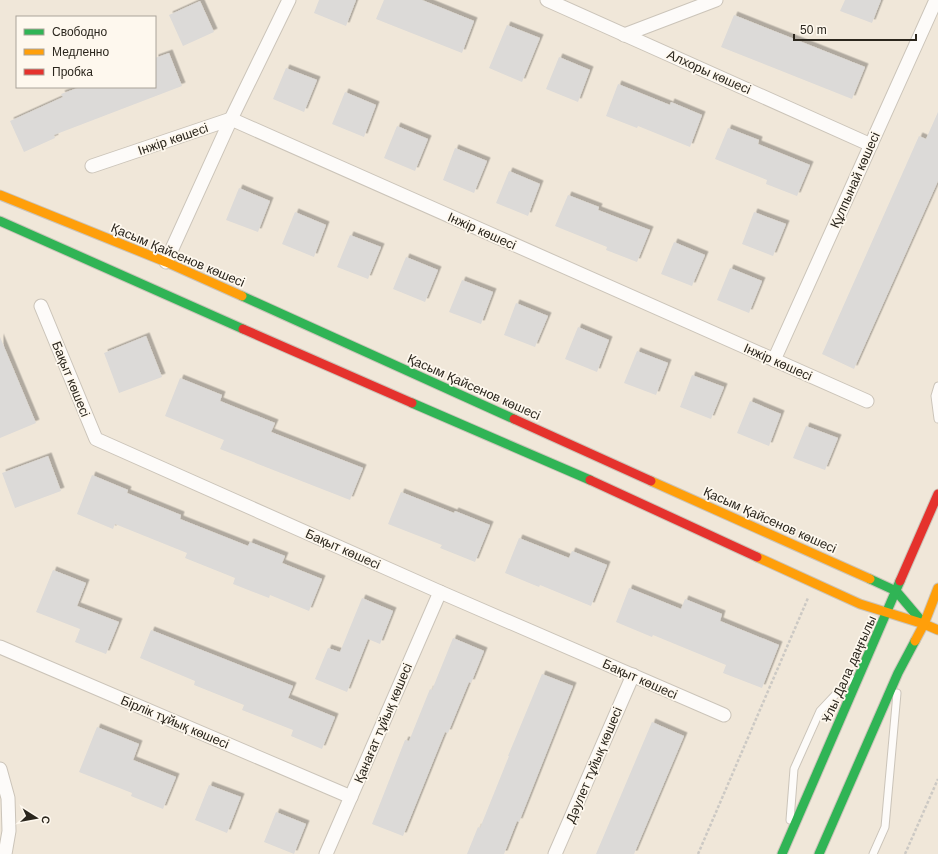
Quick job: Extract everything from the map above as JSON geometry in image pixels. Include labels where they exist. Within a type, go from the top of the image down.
[{"type":"street","points":[[166,262],[231,119],[289,0]]},
{"type":"street","name":"Алхоры көшесі","points":[[547,0],[871,145]]},
{"type":"street","points":[[624,35],[716,0]]},
{"type":"street","name":"Құлпынай көшесі","points":[[774,360],[936,0]]},
{"type":"street","name":"Інжір көшесі","points":[[92,166],[231,119],[867,401]]},
{"type":"street","name":"Қасым Қайсенов көшесі","points":[[0,195],[166,262],[896,591],[924,624]]},
{"type":"street","name":"Қасым Қайсенов көшесі","points":[[0,220],[231,324],[590,480],[860,604],[924,624],[938,630]]},
{"type":"street","name":"Бақыт көшесі","points":[[41,306],[96,439],[440,592],[724,715]]},
{"type":"street","name":"Ұлы Дала даңғылы","points":[[782,854],[938,494]]},
{"type":"street","points":[[819,854],[898,673],[924,624],[938,588]]},
{"type":"street","name":"Қанағат тұйық көшесі","points":[[326,854],[440,592]]},
{"type":"street","name":"Бірлік тұйық көшесі","points":[[0,647],[351,797]]},
{"type":"street","name":"Дәулет тұйық көшесі","points":[[555,854],[633,675]]},
{"type":"street","points":[[0,769],[8,798],[9,831],[5,854]]},
{"type":"lane","points":[[938,386],[935,396],[938,419]]},
{"type":"lane","points":[[788,840],[794,770],[820,711],[865,664]]},
{"type":"lane","points":[[873,854],[885,826],[898,673]]},
{"type":"path","points":[[698,854],[814,583]]},
{"type":"path","points":[[905,854],[938,779]]},
{"type":"building","points":[[319,0],[356,0],[346,26],[314,13]]},
{"type":"building","points":[[384,0],[422,0],[474,21],[462,53],[376,19]]},
{"type":"building","points":[[845,0],[881,0],[872,23],[840,11]]},
{"type":"building","points":[[200,1],[214,32],[183,46],[169,15]]},
{"type":"building","points":[[734,15],[865,67],[852,99],[721,47]]},
{"type":"building","points":[[507,25],[540,38],[522,82],[489,68]]},
{"type":"building","points":[[169,53],[182,86],[54,135],[55,138],[24,152],[10,121],[63,97],[61,94],[77,88],[156,88],[156,58]]},
{"type":"building","points":[[559,57],[590,70],[578,102],[546,89]]},
{"type":"building","points":[[286,68],[317,80],[304,112],[273,99]]},
{"type":"building","points":[[618,84],[670,105],[671,102],[702,115],[690,147],[638,126],[637,128],[606,116]]},
{"type":"building","points":[[345,92],[376,105],[364,137],[332,124]]},
{"type":"building","points":[[938,112],[938,181],[854,369],[822,354],[919,136],[926,139]]},
{"type":"building","points":[[397,126],[428,139],[415,171],[384,158]]},
{"type":"building","points":[[728,128],[759,140],[758,144],[810,165],[797,196],[766,184],[767,180],[715,159]]},
{"type":"building","points":[[455,148],[487,161],[474,193],[443,180]]},
{"type":"building","points":[[509,171],[540,184],[528,216],[496,203]]},
{"type":"building","points":[[239,188],[270,201],[258,232],[226,220]]},
{"type":"building","points":[[568,195],[599,207],[598,210],[650,230],[637,262],[606,250],[607,247],[555,226]]},
{"type":"building","points":[[295,212],[326,225],[314,257],[282,244]]},
{"type":"building","points":[[754,212],[786,224],[773,256],[742,244]]},
{"type":"building","points":[[350,235],[381,247],[368,279],[337,267]]},
{"type":"building","points":[[674,242],[705,255],[692,286],[661,274]]},
{"type":"building","points":[[406,257],[438,270],[425,302],[393,289]]},
{"type":"building","points":[[730,268],[762,281],[749,313],[717,300]]},
{"type":"building","points":[[462,280],[493,292],[481,324],[449,312]]},
{"type":"building","points":[[516,303],[548,316],[535,347],[504,335]]},
{"type":"building","points":[[578,327],[609,340],[597,372],[565,359]]},
{"type":"building","points":[[146,336],[162,377],[119,393],[104,353]]},
{"type":"building","points":[[0,337],[36,423],[0,438]]},
{"type":"building","points":[[637,351],[668,363],[656,395],[624,383]]},
{"type":"building","points":[[692,375],[724,387],[711,419],[680,407]]},
{"type":"building","points":[[180,378],[222,395],[220,401],[275,423],[271,432],[363,468],[350,500],[220,449],[224,440],[165,416]]},
{"type":"building","points":[[750,401],[781,414],[769,446],[737,433]]},
{"type":"building","points":[[806,426],[838,438],[825,470],[793,458]]},
{"type":"building","points":[[48,456],[61,491],[15,508],[2,473]]},
{"type":"building","points":[[92,475],[128,490],[127,493],[181,515],[180,519],[248,546],[250,542],[285,556],[282,563],[322,579],[309,611],[270,595],[269,598],[233,584],[235,578],[185,558],[187,553],[115,524],[113,529],[77,514]]},
{"type":"building","points":[[401,492],[454,513],[455,511],[490,525],[475,562],[440,548],[442,545],[388,524]]},
{"type":"building","points":[[519,538],[569,558],[572,551],[607,565],[591,606],[540,585],[539,587],[505,573]]},
{"type":"building","points":[[53,570],[86,583],[77,606],[119,622],[106,654],[75,642],[80,629],[36,612]]},
{"type":"building","points":[[629,588],[681,609],[685,599],[722,614],[720,621],[779,645],[762,688],[723,673],[726,665],[653,635],[652,637],[616,622]]},
{"type":"building","points":[[362,598],[393,611],[380,644],[368,639],[347,692],[315,679],[328,648],[340,652]]},
{"type":"building","points":[[151,630],[293,686],[288,698],[335,717],[322,749],[291,736],[293,730],[242,710],[244,705],[194,685],[195,681],[140,658]]},
{"type":"building","points":[[453,638],[484,651],[471,683],[469,682],[448,733],[445,732],[403,836],[372,824],[405,740],[409,741]]},
{"type":"building","points":[[542,674],[573,686],[519,822],[517,821],[504,854],[467,854],[478,827],[480,828]]},
{"type":"building","points":[[652,722],[684,736],[634,854],[596,854]]},
{"type":"building","points":[[97,727],[139,744],[133,760],[176,777],[163,809],[131,796],[132,793],[79,772]]},
{"type":"building","points":[[209,785],[241,797],[227,833],[195,820]]},
{"type":"building","points":[[276,812],[306,824],[294,854],[264,842]]},
{"type":"traffic: fast","points":[[0,221],[243,329]]},
{"type":"traffic: fast","points":[[242,296],[514,419]]},
{"type":"traffic: fast","points":[[412,403],[590,480]]},
{"type":"traffic: fast","points":[[870,579],[896,591],[924,624]]},
{"type":"traffic: fast","points":[[782,854],[900,581]]},
{"type":"traffic: fast","points":[[819,854],[898,673],[915,641]]},
{"type":"traffic: slow","points":[[0,195],[166,262],[242,296]]},
{"type":"traffic: slow","points":[[651,481],[870,579]]},
{"type":"traffic: slow","points":[[757,557],[860,604],[924,624],[938,630]]},
{"type":"traffic: slow","points":[[915,641],[924,624],[938,588]]},
{"type":"traffic: jam","points":[[243,329],[412,403]]},
{"type":"traffic: jam","points":[[514,419],[651,481]]},
{"type":"traffic: jam","points":[[590,480],[757,557]]},
{"type":"traffic: jam","points":[[900,581],[938,494]]}]
